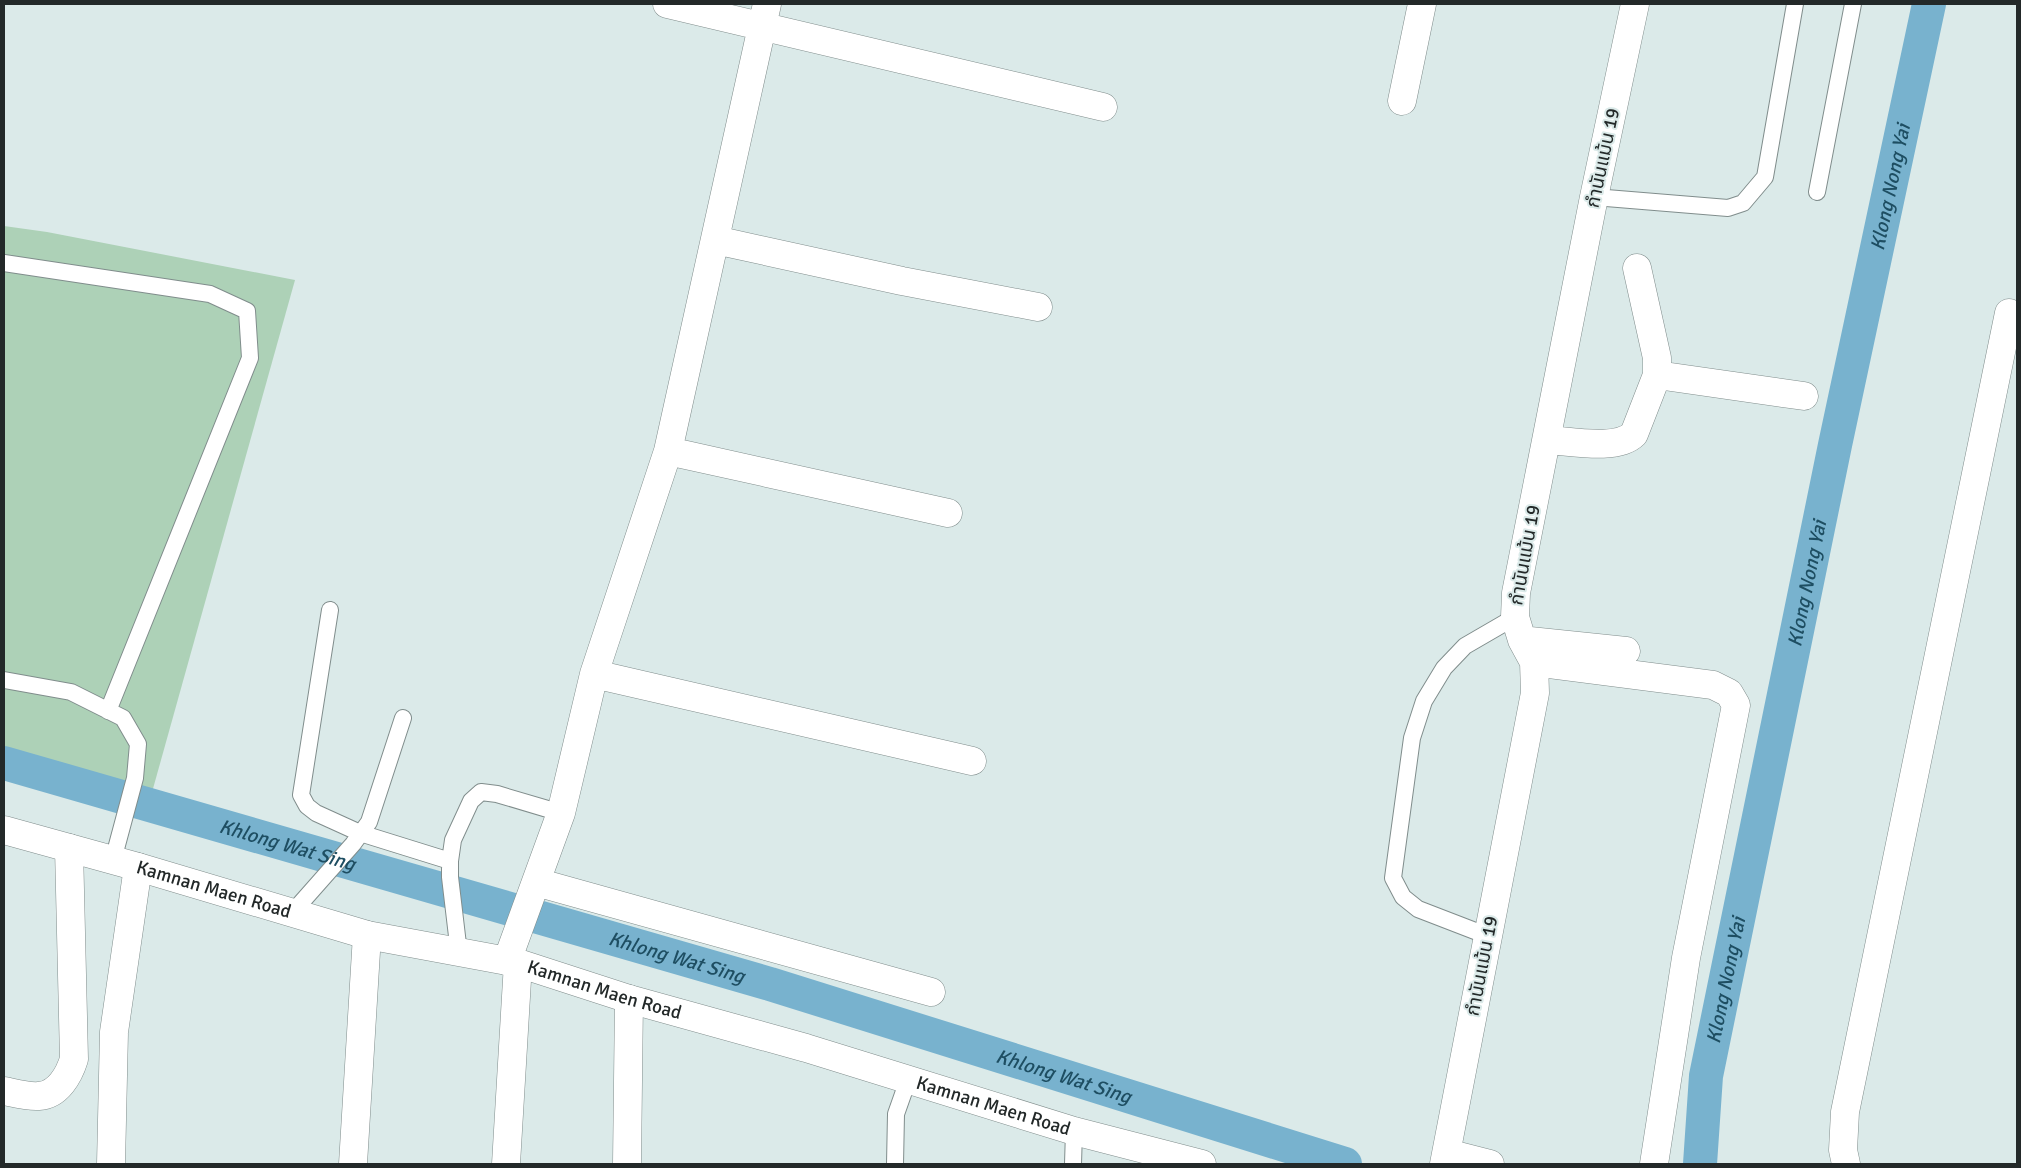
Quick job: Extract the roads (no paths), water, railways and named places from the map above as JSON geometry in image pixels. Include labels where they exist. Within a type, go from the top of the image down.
[{"type":"street","points":[[667,4],[764,16],[1103,107]]},
{"type":"street","points":[[1402,101],[1422,4]]},
{"type":"street","name":"กำนันแม้น 19","points":[[1445,1159],[1535,693],[1516,593],[1594,197],[1635,4]]},
{"type":"street","points":[[506,1164],[512,962],[519,928],[561,814],[594,674],[668,451],[764,16]]},
{"type":"street","points":[[715,240],[902,281],[1038,307]]},
{"type":"street","points":[[1546,440],[1614,444],[1628,440],[1634,434],[1658,375],[1657,358],[1637,268]]},
{"type":"street","points":[[1846,1164],[1843,1150],[1845,1112],[2009,313]]},
{"type":"street","points":[[1658,375],[1804,396]]},
{"type":"street","points":[[668,451],[948,513]]},
{"type":"street","points":[[1524,640],[1626,651]]},
{"type":"street","points":[[1524,640],[1712,685],[1729,693],[1736,705],[1686,958],[1654,1164]]},
{"type":"street","points":[[594,674],[972,761]]},
{"type":"street","name":"Kamnan Maen Road","points":[[4,830],[367,935],[458,943],[629,999],[806,1048],[1074,1131],[1202,1164]]},
{"type":"street","points":[[4,1091],[39,1096],[58,1088],[69,1074],[74,1059],[69,848]]},
{"type":"street","points":[[111,1164],[114,1032],[126,864]]},
{"type":"street","points":[[533,890],[931,992]]},
{"type":"street","points":[[353,1164],[367,935]]},
{"type":"street","points":[[627,1164],[629,999]]},
{"type":"street","points":[[1445,1159],[1490,1164]]},
{"type":"lane","points":[[1594,197],[1728,208],[1742,203],[1765,177],[1794,4]]},
{"type":"lane","points":[[1817,192],[1852,4]]},
{"type":"lane","points":[[4,263],[210,294],[247,311],[250,358],[108,711]]},
{"type":"lane","points":[[330,610],[301,796],[307,806],[316,813],[360,833],[450,860]]},
{"type":"lane","points":[[1488,936],[1418,909],[1403,897],[1393,878],[1412,738],[1424,701],[1444,668],[1465,646],[1524,640]]},
{"type":"lane","points":[[4,680],[71,692],[122,718],[138,744],[126,864]]},
{"type":"lane","points":[[292,913],[353,844],[369,822],[403,718]]},
{"type":"lane","points":[[458,943],[450,877],[450,860],[453,840],[471,801],[481,792],[497,794],[561,814]]},
{"type":"lane","points":[[895,1164],[896,1114],[908,1080]]},
{"type":"lane","points":[[1073,1164],[1074,1131]]},
{"type":"waterway","name":"Klong Nong Yai","points":[[1700,1164],[1706,1076],[1835,445],[1929,4]]},
{"type":"waterway","name":"Khlong Wat Sing","points":[[4,763],[770,984],[1345,1164]]}]
